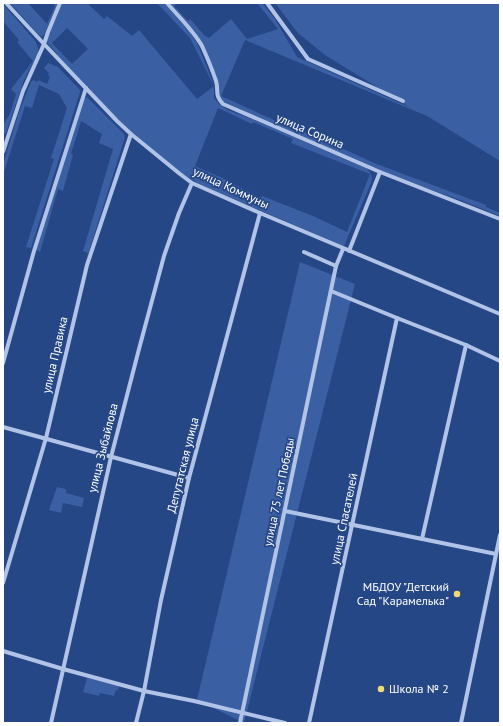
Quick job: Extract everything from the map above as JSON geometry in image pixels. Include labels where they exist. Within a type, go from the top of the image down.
[{"type":"street","name":"улица Коммуны","points":[[6,3],[131,134],[192,183],[343,249],[500,314]]},
{"type":"street","points":[[3,152],[5,138],[60,3]]},
{"type":"street","name":"улица Сорина","points":[[167,3],[191,30],[202,47],[216,82],[217,96],[223,104],[380,172],[500,219]]},
{"type":"street","points":[[268,3],[308,59],[403,101]]},
{"type":"street","points":[[3,363],[34,251],[86,88]]},
{"type":"street","name":"улица Правика","points":[[3,583],[46,438],[87,265],[131,134]]},
{"type":"street","points":[[348,251],[380,172]]},
{"type":"street","name":"улица Зыбайлова","points":[[51,723],[111,457],[164,256],[179,213],[192,183]]},
{"type":"street","name":"Депутатская улица","points":[[136,723],[144,691],[161,600],[189,478],[260,213]]},
{"type":"street","name":"улица 75 лет Победы","points":[[240,723],[336,266],[343,249]]},
{"type":"street","points":[[304,252],[336,266]]},
{"type":"street","points":[[331,291],[466,345],[500,361]]},
{"type":"street","name":"улица Спасателей","points":[[309,723],[397,318]]},
{"type":"street","points":[[422,539],[466,345]]},
{"type":"street","points":[[3,427],[189,478]]},
{"type":"street","points":[[285,511],[496,554]]},
{"type":"street","points":[[461,723],[500,535]]},
{"type":"street","points":[[3,651],[144,691],[194,701],[285,723]]},
{"type":"shaded area","points":[[10,3],[28,3],[47,24],[55,6],[53,3],[58,3],[42,37]]},
{"type":"shaded area","points":[[62,3],[87,3],[104,19],[107,16],[132,36],[139,30],[197,99],[214,86],[214,98],[219,104],[228,110],[366,168],[369,171],[372,178],[371,183],[344,246],[203,186],[181,173],[92,95],[50,46],[47,39]],"holes":[[[67,28],[88,49],[72,64],[52,43]],[[218,108],[252,124],[253,122],[293,139],[291,143],[370,174],[347,232],[313,216],[262,196],[261,198],[229,181],[195,166]]]},
{"type":"shaded area","points":[[157,3],[164,3],[189,31],[197,43],[214,85],[190,38]]},
{"type":"shaded area","points":[[170,3],[175,3],[176,4],[174,6],[188,21],[190,19],[205,36],[209,38],[231,19],[247,39],[278,29],[257,3],[262,3],[275,19],[297,57],[411,108],[325,55],[298,33],[275,3],[500,3],[500,161],[427,116],[245,40],[221,96],[374,163],[486,205],[486,207],[500,213],[500,216],[401,179],[222,101],[218,94],[218,81],[202,43],[196,33]]},
{"type":"shaded area","points":[[3,4],[36,42],[38,53],[24,80],[6,133],[3,135],[3,125],[10,114],[16,94],[11,89],[33,61],[17,42],[19,40],[3,21]]},
{"type":"shaded area","points":[[48,63],[58,67],[80,90],[80,92],[31,248],[26,247],[54,159],[51,158],[67,108],[59,94],[39,85],[32,108],[25,106],[3,175],[3,164],[19,112],[31,82],[33,80],[38,82],[38,80],[47,84],[50,77],[48,75],[49,73],[44,68]]},
{"type":"shaded area","points":[[87,97],[124,134],[125,137],[85,264],[88,253],[83,251],[113,149],[99,143],[102,134],[81,121],[71,154],[73,155],[63,191],[58,189],[40,252],[36,250],[83,99]]},
{"type":"shaded area","points":[[300,262],[355,284],[244,723],[240,723],[240,721],[197,700]]},
{"type":"shaded area","points":[[57,487],[66,489],[66,493],[84,498],[82,507],[63,503],[61,513],[49,510]]},
{"type":"shaded area","points":[[87,678],[119,686],[118,690],[116,690],[114,696],[100,693],[99,696],[83,692]]},
{"type":"place","name":"МБДОУ \"Детский Сад \"Карамелька\"","points":[[457,594]]},
{"type":"place","name":"Школа № 2","points":[[381,689]]}]
